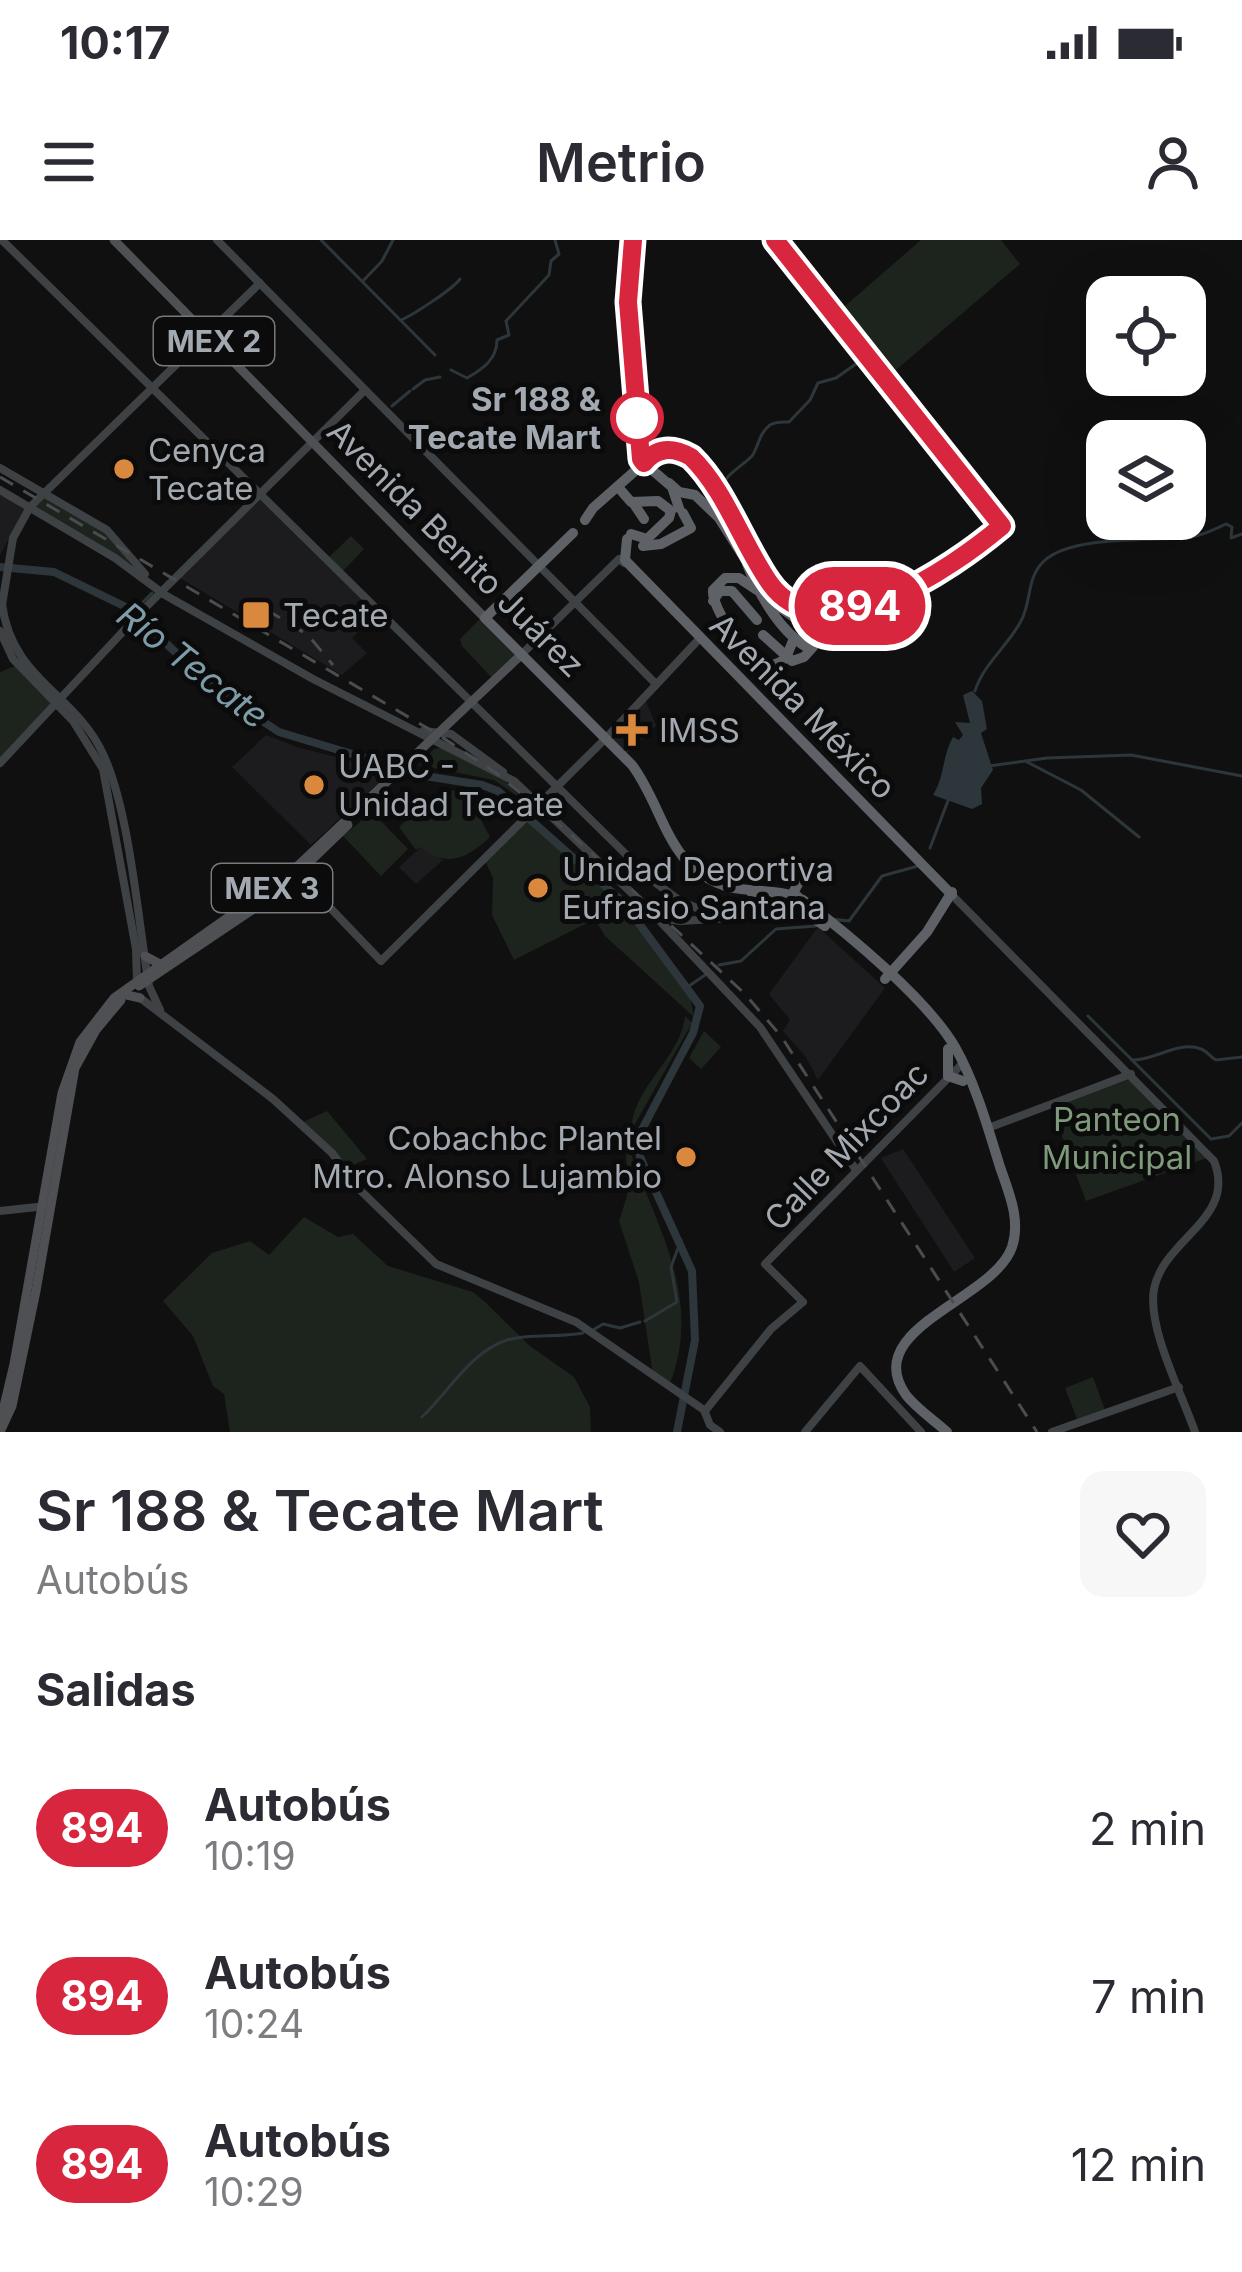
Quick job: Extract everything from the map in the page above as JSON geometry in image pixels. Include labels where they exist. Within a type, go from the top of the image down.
[{"type":"highway","points":[[633,240],[628,302],[644,463],[679,491],[691,493],[719,518],[778,606],[816,633],[815,644],[800,659],[783,656],[737,595],[726,589],[717,593],[712,604]]},
{"type":"highway","points":[[618,487],[639,435]]},
{"type":"highway","points":[[486,619],[644,463]]},
{"type":"highway","points":[[638,539],[662,544],[691,528],[669,483]]},
{"type":"highway","points":[[618,487],[632,502],[638,539],[626,562]]},
{"type":"highway","points":[[680,513],[680,499],[691,493]]},
{"type":"highway","points":[[632,502],[658,501],[680,513]]},
{"type":"highway","points":[[638,539],[650,537],[680,513]]},
{"type":"highway","points":[[626,562],[638,539]]},
{"type":"highway","name":"Avenida México","points":[[626,562],[952,892]]},
{"type":"highway","points":[[747,564],[760,592],[794,638],[808,647],[815,644]]},
{"type":"highway","points":[[760,592],[739,578],[725,578],[713,590],[712,604],[757,661],[770,665],[783,656],[794,638]]},
{"type":"highway","name":"Avenida Benito Juárez","points":[[486,619],[643,780],[668,838],[683,859],[713,880],[748,890]]},
{"type":"highway","points":[[799,882],[793,892],[800,899],[829,903]]},
{"type":"highway","name":"MEX 2","points":[[748,890],[800,899],[940,1025],[963,1081],[1006,1204],[1010,1229],[995,1266],[910,1334],[898,1363],[899,1382],[907,1395],[947,1432]]},
{"type":"highway","name":"MEX 2","points":[[748,890],[786,912],[818,919],[886,977],[948,1049],[986,1128],[1015,1215],[1016,1234],[1002,1267],[907,1330],[892,1360],[898,1393],[938,1432]]},
{"type":"highway","points":[[886,977],[927,932],[952,892]]},
{"type":"main road","points":[[2,240],[471,708],[660,887],[721,918]]},
{"type":"main road","name":"Avenida Benito Juárez","points":[[114,240],[486,619]]},
{"type":"main road","points":[[217,240],[656,684]]},
{"type":"main road","points":[[644,463],[663,450],[691,457],[773,588],[813,613],[845,611],[899,592],[969,553],[1002,526],[775,240]]},
{"type":"main road","points":[[0,617],[16,529],[30,507],[260,284]]},
{"type":"main road","points":[[0,763],[148,604],[365,390]]},
{"type":"main road","points":[[0,467],[107,530],[153,583],[176,600],[350,700],[421,731],[443,734],[514,781],[657,917],[748,1012],[856,1170]]},
{"type":"main road","points":[[0,490],[153,583],[172,582]]},
{"type":"main road","points":[[521,654],[574,602],[626,562]]},
{"type":"main road","points":[[172,582],[176,600]]},
{"type":"main road","points":[[148,604],[153,583]]},
{"type":"main road","points":[[2,604],[12,661]]},
{"type":"main road","points":[[0,631],[12,661],[92,733],[112,775],[145,956],[142,984],[162,1013]]},
{"type":"main road","points":[[296,872],[381,962],[700,638]]},
{"type":"main road","name":"MEX 3","points":[[1,1429],[70,1062],[103,1009],[227,929],[296,872],[471,708],[521,654]]},
{"type":"main road","points":[[58,701],[87,740],[105,776],[142,984],[162,1013],[290,1114],[436,1264],[576,1322],[705,1411],[720,1432]]},
{"type":"main road","points":[[443,734],[514,781]]},
{"type":"main road","name":"MEX 3","points":[[45,1206],[75,1067],[96,1030],[160,964],[296,872]]},
{"type":"main road","name":"Avenida México","points":[[952,892],[1211,1157],[1220,1185],[1212,1209],[1159,1274],[1153,1303],[1158,1332],[1179,1387]]},
{"type":"main road","points":[[657,917],[675,920],[800,914],[806,906],[800,899],[767,902],[746,916]]},
{"type":"main road","points":[[675,920],[708,913]]},
{"type":"main road","points":[[227,929],[233,917]]},
{"type":"main road","points":[[145,956],[160,964]]},
{"type":"main road","name":"Calle Mixcoac","points":[[705,1411],[771,1329],[803,1302],[765,1264],[956,1069]]},
{"type":"main road","points":[[986,1128],[1133,1076]]},
{"type":"main road","points":[[0,1211],[45,1206]]},
{"type":"main road","points":[[805,1432],[860,1366],[922,1432]]},
{"type":"main road","points":[[844,1381],[874,1383]]},
{"type":"main road","points":[[1052,1432],[1179,1387],[1195,1432]]},
{"type":"shaded area","points":[[0,494],[25,509],[0,555]]},
{"type":"shaded area","points":[[259,499],[376,614],[352,638],[367,653],[342,675],[180,578]]},
{"type":"shaded area","points":[[972,691],[982,701],[987,729],[981,733],[993,770],[981,788],[982,804],[972,809],[933,795],[953,737],[959,740],[963,735],[955,722],[970,723],[963,695]]},
{"type":"shaded area","points":[[646,701],[656,726],[627,753],[611,737]]},
{"type":"shaded area","name":"UABC - Unidad Tecate","points":[[266,735],[391,771],[311,845],[232,767]]},
{"type":"shaded area","points":[[421,847],[443,860],[416,884],[399,867]]},
{"type":"shaded area","points":[[818,927],[885,988],[818,1080],[806,1057],[783,1031],[790,1020],[769,994]]},
{"type":"shaded area","points":[[903,1149],[975,1258],[954,1272],[881,1158]]},
{"type":"green space","points":[[921,240],[1001,240],[1020,264],[889,376],[838,312]]},
{"type":"green space","points":[[47,496],[108,533],[131,565],[35,507]]},
{"type":"green space","points":[[351,536],[364,549],[343,571],[329,557]]},
{"type":"green space","points":[[481,618],[517,655],[492,678],[460,639]]},
{"type":"green space","points":[[15,666],[53,704],[0,759],[0,672]]},
{"type":"green space","points":[[444,747],[504,780],[533,807],[494,780],[418,765],[434,749]]},
{"type":"green space","points":[[449,790],[460,792],[471,804],[466,812],[474,806],[490,837],[466,855],[449,859],[421,847],[416,850],[399,827],[427,802],[435,809],[430,801]]},
{"type":"green space","points":[[372,812],[408,849],[381,876],[343,836]]},
{"type":"green space","name":"Unidad Deportiva Eufrasio Santana","points":[[527,820],[621,906],[690,996],[694,1017],[605,936],[573,883],[593,920],[514,960],[492,915],[493,878],[485,861]]},
{"type":"green space","points":[[685,1016],[692,1023],[631,1131],[639,1100],[675,1046]]},
{"type":"green space","points":[[704,1031],[721,1047],[701,1069],[689,1058]]},
{"type":"green space","name":"Panteon Municipal","points":[[1130,1079],[1207,1158],[1086,1201],[1051,1107]]},
{"type":"green space","points":[[327,1111],[367,1159],[348,1167],[303,1122]]},
{"type":"green space","points":[[626,1140],[679,1291],[679,1353],[669,1386],[653,1375],[639,1282],[619,1221],[627,1196]]},
{"type":"green space","points":[[304,1217],[338,1237],[353,1234],[388,1266],[473,1292],[530,1346],[574,1377],[590,1407],[591,1432],[230,1432],[224,1394],[213,1386],[193,1336],[163,1301],[212,1253],[250,1241],[269,1255]]},
{"type":"green space","points":[[1093,1377],[1105,1410],[1077,1419],[1065,1388]]},
{"type":"waterway","points":[[321,240],[435,355]]},
{"type":"waterway","points":[[363,281],[393,240]]},
{"type":"waterway","points":[[451,370],[467,378],[488,363],[497,340],[509,335],[506,321],[549,275],[551,261],[559,254],[555,240]]},
{"type":"waterway","points":[[401,320],[460,279]]},
{"type":"waterway","points":[[721,499],[723,484],[752,456],[766,428],[789,422],[810,400],[818,383],[836,378],[863,359]]},
{"type":"waterway","points":[[413,389],[440,377]]},
{"type":"waterway","points":[[392,406],[410,391]]},
{"type":"waterway","points":[[975,691],[1021,621],[1038,568],[1057,552],[1093,543],[1191,537],[1226,524],[1232,527],[1231,538],[1242,534]]},
{"type":"waterway","name":"Río Tecate","points":[[0,567],[54,572],[130,609],[214,689],[279,732],[425,776],[498,791],[623,902],[700,1006],[693,1033],[637,1139],[640,1157],[692,1271],[695,1340],[677,1432]]},
{"type":"waterway","points":[[141,604],[152,593]]},
{"type":"waterway","points":[[132,611],[139,606]]},
{"type":"waterway","points":[[989,766],[1131,755],[1242,776]]},
{"type":"waterway","points":[[1027,762],[1081,790],[1139,837]]},
{"type":"waterway","points":[[930,848],[949,798]]},
{"type":"waterway","points":[[831,919],[849,921],[882,876],[918,866]]},
{"type":"waterway","points":[[719,965],[741,961],[776,929],[816,926]]},
{"type":"waterway","points":[[689,986],[705,975]]},
{"type":"waterway","points":[[1088,1016],[1211,1139],[1229,1136],[1242,1123]]},
{"type":"waterway","points":[[1132,1060],[1184,1047],[1201,1049],[1216,1060],[1242,1057]]},
{"type":"waterway","points":[[645,1321],[677,1302],[671,1267],[681,1240]]},
{"type":"waterway","points":[[593,1330],[603,1324],[620,1328],[640,1322]]},
{"type":"waterway","points":[[422,1417],[471,1363],[494,1346],[516,1338],[583,1333]]},
{"type":"railway","points":[[0,477],[496,773],[663,918],[744,993],[781,1036],[1037,1432]]},
{"type":"railway","points":[[267,610],[308,635],[333,665]]},
{"type":"bus line","name":"894","points":[[633,240],[628,302],[641,459],[644,463],[650,455],[667,450],[691,457],[773,588],[800,608],[832,614],[910,586],[969,553],[1002,526],[775,240]]},
{"type":"place","name":"Sr 188 & Tecate Mart","points":[[637,418]]},
{"type":"place","name":"Cenyca Tecate","points":[[124,469]]},
{"type":"place","name":"Tecate","points":[[256,615]]},
{"type":"place","name":"IMSS","points":[[632,730]]},
{"type":"place","name":"UABC - Unidad Tecate","points":[[314,785]]},
{"type":"place","name":"Unidad Deportiva Eufrasio Santana","points":[[538,888]]},
{"type":"place","name":"Cobachbc Plantel Mtro. Alonso Lujambio","points":[[686,1157]]}]
